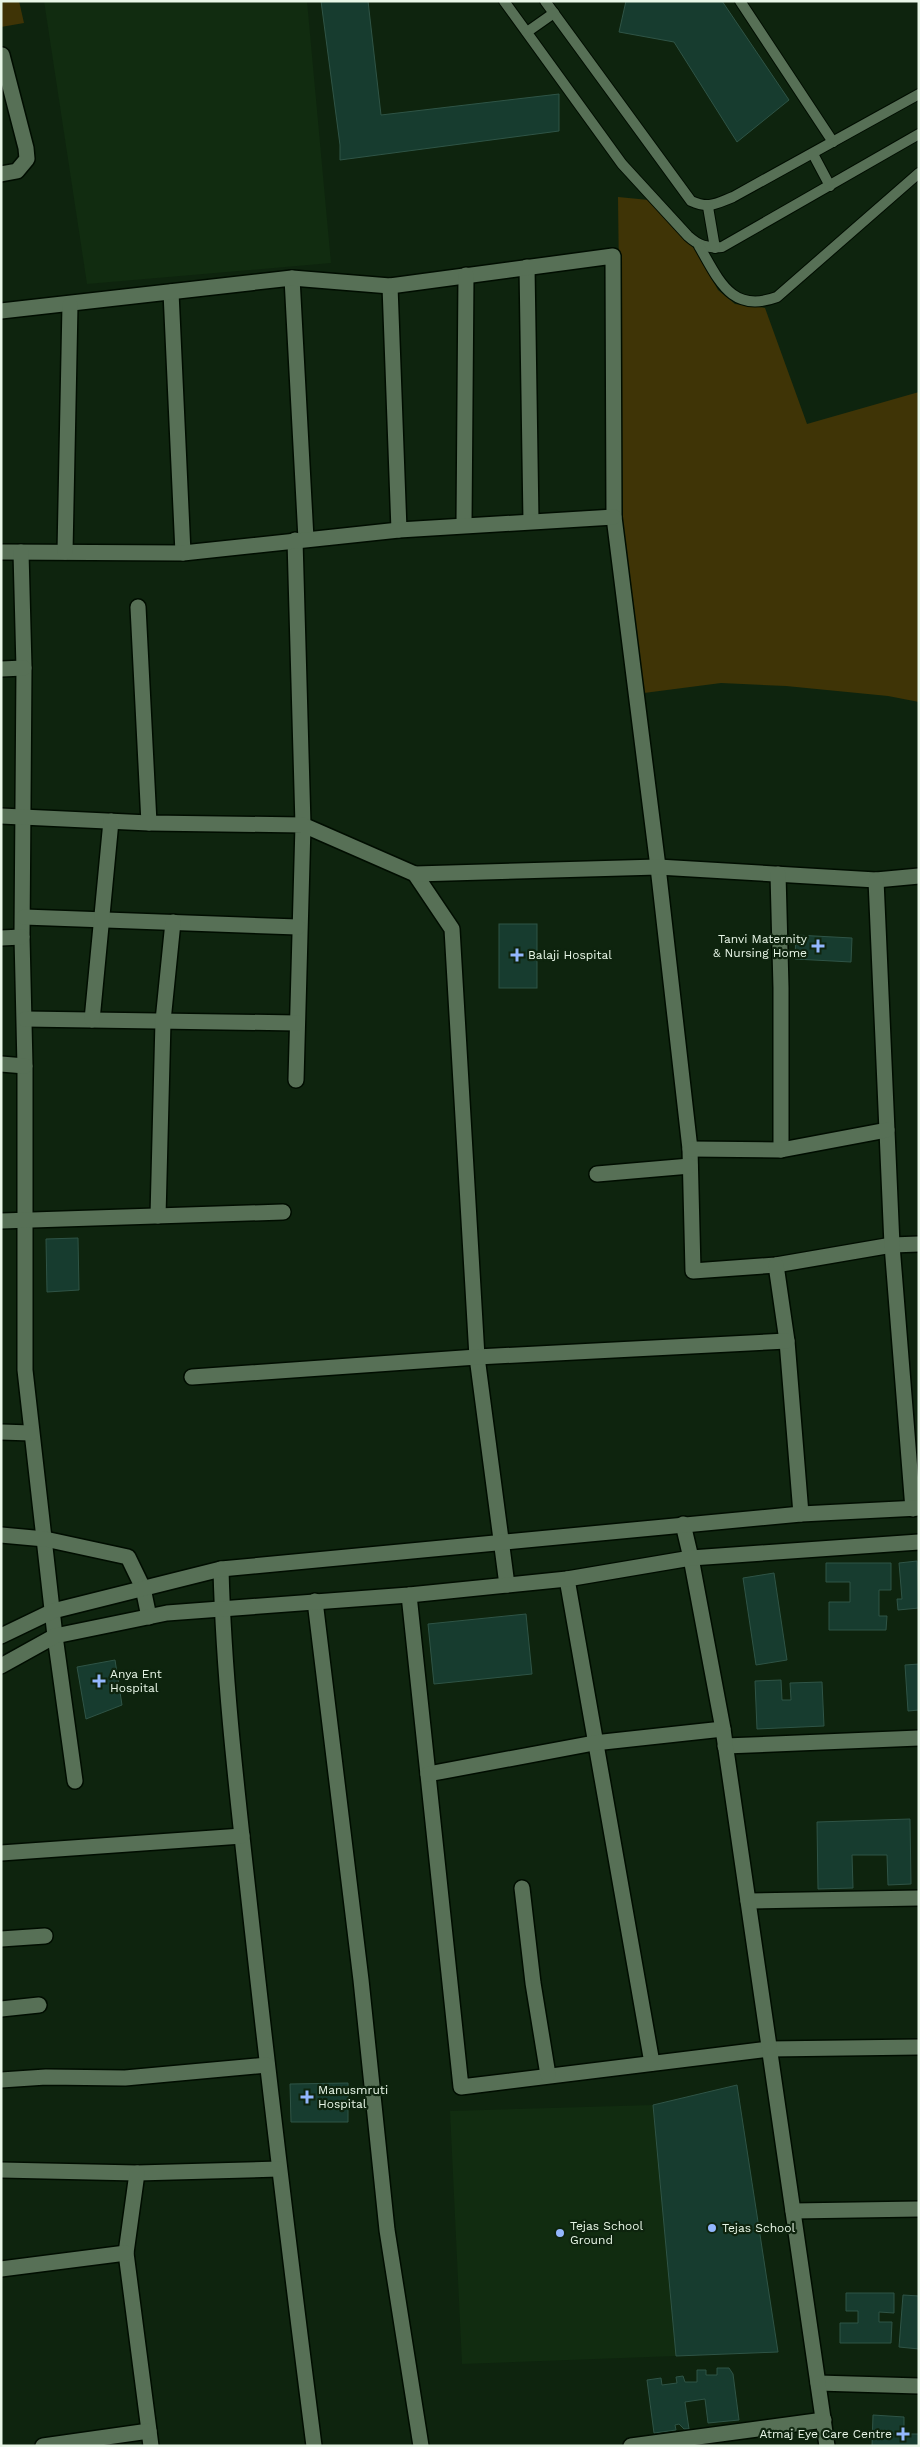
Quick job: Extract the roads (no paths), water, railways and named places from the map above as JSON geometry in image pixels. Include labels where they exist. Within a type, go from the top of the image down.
[{"type":"street","points":[[1,174],[17,171],[27,160],[26,148],[2,55]]},
{"type":"street","points":[[1,312],[292,278],[390,286],[466,274],[613,256],[614,517],[658,867],[690,1149],[693,1271],[776,1265],[892,1244],[919,1244]]},
{"type":"street","points":[[528,267],[531,521]]},
{"type":"street","points":[[464,524],[466,274]]},
{"type":"street","points":[[292,278],[301,540],[303,825],[298,927],[296,1080]]},
{"type":"street","points":[[390,286],[399,530]]},
{"type":"street","points":[[171,292],[182,553]]},
{"type":"street","points":[[65,552],[70,305]]},
{"type":"street","points":[[1,552],[182,553],[464,524],[614,517]]},
{"type":"street","points":[[21,552],[24,668],[24,917],[22,937],[25,1019],[25,1370],[55,1636],[75,1781]]},
{"type":"street","points":[[138,607],[149,823]]},
{"type":"street","points":[[1,669],[24,668]]},
{"type":"street","points":[[1,816],[149,823],[303,825],[415,874],[658,867],[876,880],[919,876]]},
{"type":"street","points":[[92,1020],[100,920],[111,821]]},
{"type":"street","points":[[415,874],[452,930],[477,1357],[507,1585]]},
{"type":"street","points":[[778,874],[782,988],[781,1150]]},
{"type":"street","points":[[1,1636],[53,1611],[221,1569],[682,1524],[801,1514],[916,1508],[892,1244],[876,880]]},
{"type":"street","points":[[24,917],[298,927]]},
{"type":"street","points":[[158,1216],[163,1021],[173,922]]},
{"type":"street","points":[[1,938],[22,937]]},
{"type":"street","points":[[25,1019],[297,1023]]},
{"type":"street","points":[[1,1064],[25,1066]]},
{"type":"street","points":[[690,1149],[781,1150],[887,1130]]},
{"type":"street","points":[[597,1174],[690,1166]]},
{"type":"street","points":[[1,1221],[283,1212]]},
{"type":"street","points":[[776,1265],[787,1341],[801,1514]]},
{"type":"street","points":[[192,1377],[477,1357],[787,1341]]},
{"type":"street","points":[[1,1432],[31,1433]]},
{"type":"street","points":[[682,1524],[691,1558],[723,1729],[827,2446]]},
{"type":"street","points":[[1,1535],[45,1539],[128,1557],[143,1588],[149,1617]]},
{"type":"street","points":[[1,1666],[55,1636],[149,1617],[222,1608],[409,1595],[566,1579],[691,1558],[919,1542]]},
{"type":"street","points":[[221,1569],[222,1608],[242,1836],[279,2169],[314,2446]]},
{"type":"street","points":[[566,1579],[652,2063]]},
{"type":"street","points":[[409,1595],[461,2087],[769,2049],[919,2047]]},
{"type":"street","points":[[315,1601],[361,1980],[386,2230],[421,2446]]},
{"type":"street","points":[[428,1774],[594,1743],[723,1729]]},
{"type":"street","points":[[725,1746],[919,1738]]},
{"type":"street","points":[[1,1853],[242,1836]]},
{"type":"street","points":[[522,1888],[533,1983],[548,2075]]},
{"type":"street","points":[[748,1901],[919,1898]]},
{"type":"street","points":[[1,1939],[45,1936]]},
{"type":"street","points":[[1,2009],[39,2006]]},
{"type":"street","points":[[1,2080],[46,2077],[125,2078],[267,2066]]},
{"type":"street","points":[[1,2170],[137,2173],[279,2169]]},
{"type":"street","points":[[43,2446],[150,2438],[126,2253],[137,2173]]},
{"type":"street","points":[[793,2211],[919,2209]]},
{"type":"street","points":[[1,2269],[126,2253]]},
{"type":"street","points":[[818,2383],[919,2386]]},
{"type":"street","points":[[632,2446],[658,2444],[824,2420]]},
{"type":"lane","points":[[504,1],[622,164],[699,246],[723,286],[744,302],[761,303],[777,297],[919,173]]},
{"type":"lane","points":[[545,1],[691,201],[708,207],[733,197],[919,94]]},
{"type":"lane","points":[[740,1],[833,142]]},
{"type":"lane","points":[[527,32],[554,13]]},
{"type":"lane","points":[[699,246],[722,247],[919,134]]},
{"type":"lane","points":[[813,154],[830,186]]},
{"type":"lane","points":[[708,207],[715,248]]},
{"type":"place","name":"Tanvi Maternity & Nursing Home","points":[[818,946]]},
{"type":"place","name":"Balaji Hospital","points":[[517,955]]},
{"type":"place","name":"Anya Ent Hospital","points":[[99,1681]]},
{"type":"place","name":"Manusmruti Hospital","points":[[307,2097]]},
{"type":"place","name":"Tejas School","points":[[712,2228]]},
{"type":"place","name":"Tejas School Ground","points":[[560,2233]]},
{"type":"place","name":"Atmaj Eye Care Centre","points":[[903,2434]]}]
